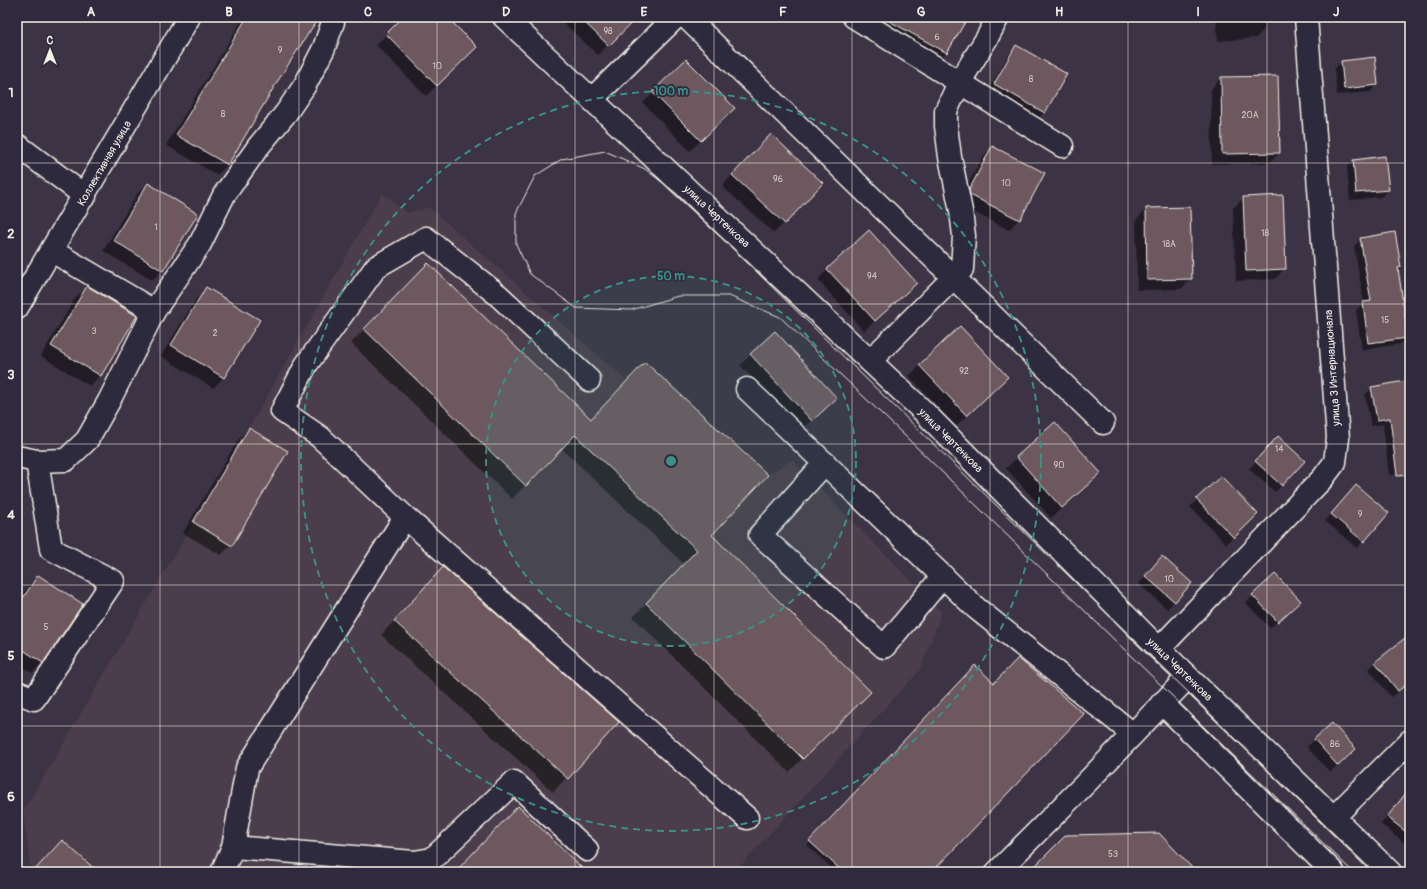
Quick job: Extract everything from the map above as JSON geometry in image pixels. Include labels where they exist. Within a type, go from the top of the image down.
[{"type":"street","name":"Коллективная улица","points":[[18,304],[85,196],[189,17]]},
{"type":"street","points":[[17,692],[34,699],[113,581],[51,549],[27,459],[66,460],[87,440],[154,311],[200,244],[224,195],[258,147],[286,113],[304,85],[324,48],[333,22],[332,17]]},
{"type":"street","name":"улица Чертенкова","points":[[504,17],[921,409],[1159,649],[1390,872]]},
{"type":"street","points":[[592,99],[676,17]]},
{"type":"street","points":[[686,17],[1103,423]]},
{"type":"street","points":[[854,17],[1062,146]]},
{"type":"street","points":[[870,361],[962,269],[964,236],[961,211],[950,157],[946,126],[946,110],[959,82],[987,38],[998,17]]},
{"type":"street","name":"улица 3 Интернационала","points":[[1159,649],[1323,478],[1335,462],[1338,438],[1306,17]]},
{"type":"street","points":[[17,145],[85,196]]},
{"type":"street","points":[[589,380],[498,295],[426,238],[376,267],[306,365],[282,411],[320,437],[405,517],[747,818]]},
{"type":"street","points":[[52,251],[154,311]]},
{"type":"street","points":[[747,389],[976,608],[1133,734]]},
{"type":"street","points":[[825,463],[760,535],[884,647],[943,576]]},
{"type":"street","points":[[222,872],[233,848],[247,768],[405,517]]},
{"type":"street","points":[[997,872],[1085,784],[1188,676]]},
{"type":"street","points":[[1162,703],[1333,872]]},
{"type":"street","points":[[1334,817],[1410,741]]},
{"type":"street","points":[[233,848],[414,862],[432,859],[514,782],[587,850]]},
{"type":"shaded area","points":[[382,193],[408,213],[429,207],[627,381],[645,362],[767,475],[792,460],[942,612],[920,670],[741,865],[747,872],[31,872],[23,812],[249,428]]},
{"type":"building","points":[[247,17],[319,17],[277,82],[228,165],[176,135]]},
{"type":"building","points":[[403,17],[447,17],[477,47],[437,86],[386,34]]},
{"type":"building","points":[[579,17],[637,17],[609,46]]},
{"type":"building","points":[[882,17],[968,17],[947,53]]},
{"type":"building","points":[[1016,45],[1067,74],[1045,113],[994,84]]},
{"type":"building","points":[[1375,57],[1378,85],[1344,89],[1341,61]]},
{"type":"building","points":[[686,59],[735,108],[701,141],[652,92]]},
{"type":"building","points":[[1278,76],[1280,153],[1222,154],[1221,77]]},
{"type":"building","points":[[771,134],[823,183],[785,224],[732,175]]},
{"type":"building","points":[[992,146],[1045,173],[1020,220],[970,195],[969,190]]},
{"type":"building","points":[[1385,156],[1389,190],[1356,193],[1353,160]]},
{"type":"building","points":[[148,183],[198,214],[163,271],[113,240]]},
{"type":"building","points":[[1283,195],[1286,269],[1246,271],[1243,197]]},
{"type":"building","points":[[1190,207],[1192,279],[1147,280],[1146,208]]},
{"type":"building","points":[[869,230],[917,283],[875,321],[827,269]]},
{"type":"building","points":[[1395,232],[1401,267],[1398,268],[1408,338],[1368,343],[1363,302],[1371,301],[1360,238]]},
{"type":"building","points":[[428,263],[591,419],[645,362],[768,475],[712,535],[871,692],[803,759],[646,603],[697,550],[575,435],[526,486],[364,329]]},
{"type":"building","points":[[87,286],[137,316],[101,376],[51,346]]},
{"type":"building","points":[[206,287],[260,320],[224,378],[171,345]]},
{"type":"building","points":[[960,326],[1008,377],[967,416],[919,365]]},
{"type":"building","points":[[775,331],[837,398],[812,421],[750,354]]},
{"type":"building","points":[[1405,381],[1410,411],[1410,475],[1397,476],[1390,418],[1377,420],[1371,387]]},
{"type":"building","points":[[1055,422],[1101,473],[1062,508],[1016,457]]},
{"type":"building","points":[[249,428],[288,451],[232,546],[193,522]]},
{"type":"building","points":[[1278,436],[1305,461],[1282,486],[1255,461]]},
{"type":"building","points":[[1221,476],[1258,514],[1234,538],[1196,499]]},
{"type":"building","points":[[1356,485],[1389,513],[1364,542],[1331,514]]},
{"type":"building","points":[[1162,556],[1192,583],[1175,602],[1145,576]]},
{"type":"building","points":[[443,567],[619,722],[568,779],[394,621]]},
{"type":"building","points":[[1275,574],[1301,601],[1278,622],[1252,595]]},
{"type":"building","points":[[38,575],[83,604],[43,663],[17,646],[17,607]]},
{"type":"building","points":[[1410,634],[1410,682],[1398,691],[1375,662]]},
{"type":"building","points":[[1018,658],[1084,714],[932,872],[843,872],[809,841],[975,665],[994,683]]},
{"type":"building","points":[[1332,723],[1356,749],[1338,766],[1314,739]]},
{"type":"building","points":[[1410,788],[1410,835],[1387,817]]},
{"type":"building","points":[[518,806],[586,872],[455,872]]},
{"type":"building","points":[[1159,833],[1196,872],[1029,872],[1066,835]]},
{"type":"building","points":[[62,840],[98,872],[33,872]]},
{"type":"tram line","points":[[1353,872],[904,435],[780,317],[729,296],[678,296],[631,310],[576,308],[530,274],[516,244],[516,213],[535,176],[562,159],[605,151],[645,169],[676,193],[1371,872]]}]
